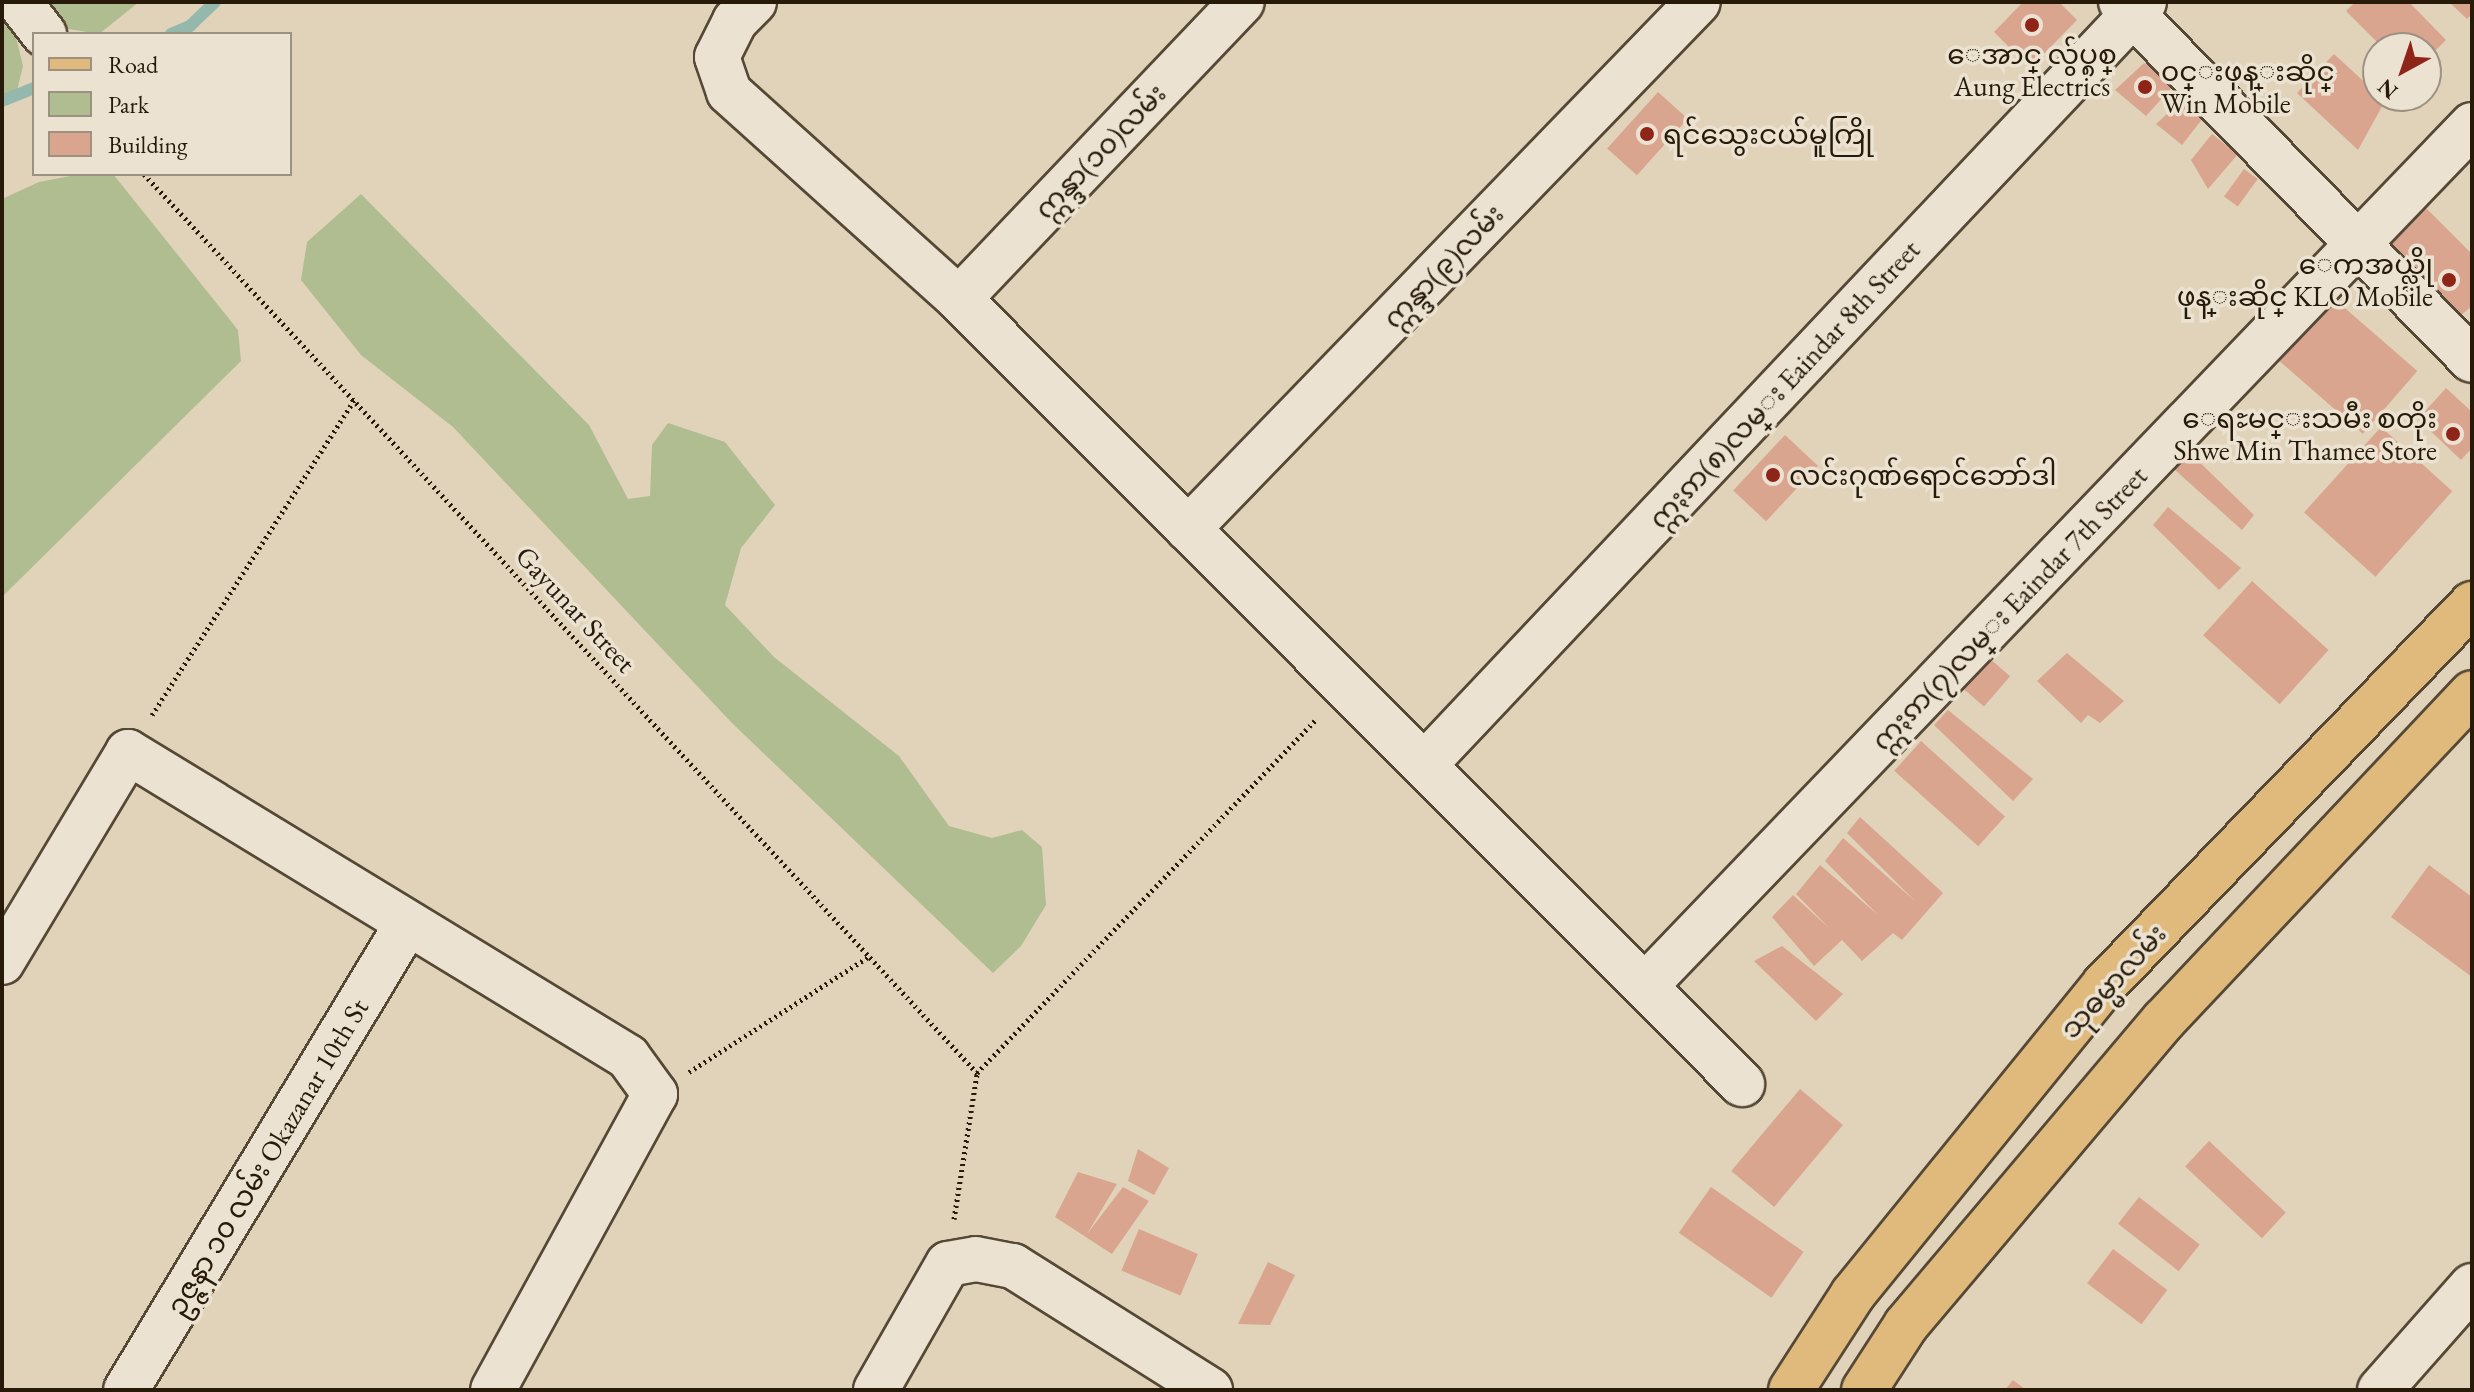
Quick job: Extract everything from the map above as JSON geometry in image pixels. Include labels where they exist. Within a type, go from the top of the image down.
[{"type":"main road","name":"သုဓမ္မာလမ်း","points":[[1791,1390],[1853,1294],[2104,985],[2472,604]]},
{"type":"main road","points":[[1864,1390],[1906,1325],[2164,1020],[2472,693]]},
{"type":"street","points":[[19,2],[42,32]]},
{"type":"street","points":[[754,2],[735,21],[717,57],[729,92],[959,299],[1344,690],[1424,765],[1742,1084]]},
{"type":"street","name":"ဣန္ဒာ(၁၀)လမ်း","points":[[959,299],[1242,2]]},
{"type":"street","name":"ဣန္ဒာ(၉)လမ်း","points":[[1188,529],[1698,2]]},
{"type":"street","points":[[2132,6],[2472,360]]},
{"type":"street","name":"ဣႏၵာ(၈)လမ္း Eaindar 8th Street","points":[[1424,765],[2132,6]]},
{"type":"street","name":"ဣႏၵာ(၇)လမ္း Eaindar 7th Street","points":[[1645,986],[2472,125]]},
{"type":"street","points":[[2,962],[128,752],[628,1057],[655,1094],[493,1390]]},
{"type":"street","name":"ဥဇ္ဇနာ ၁၀ လမ်း Okazanar 10th St","points":[[126,1390],[407,924]]},
{"type":"street","points":[[876,1390],[948,1264],[976,1259],[1013,1266],[1210,1390]]},
{"type":"street","points":[[2380,1390],[2472,1286]]},
{"type":"path","name":"Gayunar Street","points":[[146,176],[977,1073]]},
{"type":"path","points":[[128,752],[355,399]]},
{"type":"path","points":[[948,1264],[977,1073],[1344,690]]},
{"type":"path","points":[[655,1094],[870,956]]},
{"type":"green space","points":[[44,2],[139,2],[102,32],[63,28]]},
{"type":"green space","points":[[2,8],[13,24],[23,66],[15,99],[2,104]]},
{"type":"green space","points":[[70,176],[115,176],[238,330],[241,361],[2,597],[2,199],[39,182]]},
{"type":"green space","points":[[361,194],[589,425],[628,499],[650,496],[652,445],[668,423],[725,442],[775,505],[741,548],[725,605],[774,657],[899,756],[949,826],[992,838],[1022,830],[1042,847],[1046,905],[1021,946],[993,973],[732,723],[453,427],[361,355],[301,280],[307,242]]},
{"type":"building","points":[[2023,2],[2059,2],[2077,20],[2030,68],[1994,32]]},
{"type":"building","points":[[2355,2],[2409,2],[2438,32],[2367,32],[2346,11]]},
{"type":"building","points":[[2449,2],[2472,2],[2472,14],[2467,19]]},
{"type":"building","points":[[2334,54],[2362,80],[2362,112],[2379,112],[2358,150],[2297,93]]},
{"type":"building","name":"၀င္းဖုန္းဆိုင္ Win Mobile","points":[[2144,63],[2175,84],[2146,116],[2115,90]]},
{"type":"building","name":"ရင်သွေးငယ်မူကြို","points":[[1658,92],[1688,119],[1637,175],[1607,148]]},
{"type":"building","points":[[2181,101],[2203,118],[2182,145],[2156,124]]},
{"type":"building","points":[[2212,134],[2238,154],[2208,189],[2191,160]]},
{"type":"building","points":[[2244,169],[2258,179],[2238,206],[2224,197]]},
{"type":"building","name":"ေကအယ္လ္အို ဖုန္းဆိုင္ KLO Mobile","points":[[2415,197],[2472,254],[2472,306],[2460,316],[2380,232]]},
{"type":"building","points":[[2323,289],[2417,371],[2363,434],[2269,352]]},
{"type":"building","name":"ေရႊမင္းသမီး စတိုး Shwe Min Thamee Store","points":[[2446,388],[2472,412],[2472,448],[2461,460],[2418,419]]},
{"type":"building","points":[[2381,427],[2452,491],[2375,577],[2304,512]]},
{"type":"building","name":"လင်းဂုဏ်ရောင်ဘော်ဒါ","points":[[1785,435],[1818,466],[1766,521],[1733,491]]},
{"type":"building","points":[[2190,453],[2254,515],[2242,530],[2175,470]]},
{"type":"building","points":[[2168,507],[2241,568],[2219,590],[2153,525]]},
{"type":"building","points":[[2252,581],[2329,650],[2280,704],[2203,635]]},
{"type":"building","points":[[2067,653],[2124,701],[2100,723],[2088,715],[2081,723],[2037,681]]},
{"type":"building","points":[[1989,658],[2010,676],[1984,707],[1963,688]]},
{"type":"building","points":[[1948,710],[2033,779],[2013,801],[1934,725]]},
{"type":"building","points":[[1921,741],[2005,817],[1978,846],[1894,771]]},
{"type":"building","points":[[1860,817],[1943,893],[1902,940],[1893,933],[1862,961],[1842,940],[1814,966],[1772,917],[1793,895],[1829,928],[1796,894],[1820,865],[1877,914],[1825,861],[1843,838],[1915,901],[1847,833]]},
{"type":"building","points":[[2429,865],[2472,897],[2472,977],[2391,917]]},
{"type":"building","points":[[1782,946],[1843,994],[1816,1021],[1754,961]]},
{"type":"building","points":[[1800,1089],[1843,1125],[1774,1207],[1731,1171]]},
{"type":"building","points":[[2209,1141],[2286,1213],[2262,1238],[2185,1167]]},
{"type":"building","points":[[1138,1149],[1169,1168],[1154,1195],[1128,1181]]},
{"type":"building","points":[[1078,1172],[1117,1184],[1087,1234],[1123,1187],[1149,1201],[1112,1254],[1055,1217]]},
{"type":"building","points":[[1711,1187],[1804,1252],[1771,1298],[1679,1233]]},
{"type":"building","points":[[2139,1197],[2200,1244],[2179,1271],[2118,1224]]},
{"type":"building","points":[[1139,1229],[1198,1254],[1180,1295],[1121,1270]]},
{"type":"building","points":[[2113,1249],[2167,1290],[2141,1324],[2087,1283]]},
{"type":"building","points":[[1268,1262],[1295,1275],[1270,1325],[1238,1324]]},
{"type":"building","points":[[2013,1380],[2026,1390],[2005,1390]]},
{"type":"waterway","points":[[176,32],[190,26],[215,2]]},
{"type":"waterway","points":[[2,101],[32,89]]},
{"type":"place","name":"ေအာင္ လ်ွပ္စစ္ Aung Electrics","points":[[2032,25]]},
{"type":"place","name":"၀င္းဖုန္းဆိုင္ Win Mobile","points":[[2145,87]]},
{"type":"place","name":"ရင်သွေးငယ်မူကြို","points":[[1647,134]]},
{"type":"place","name":"ေကအယ္လ္အို ဖုန္းဆိုင္ KLO Mobile","points":[[2449,280]]},
{"type":"place","name":"ေရႊမင္းသမီး စတိုး Shwe Min Thamee Store","points":[[2453,434]]},
{"type":"place","name":"လင်းဂုဏ်ရောင်ဘော်ဒါ","points":[[1773,475]]}]
